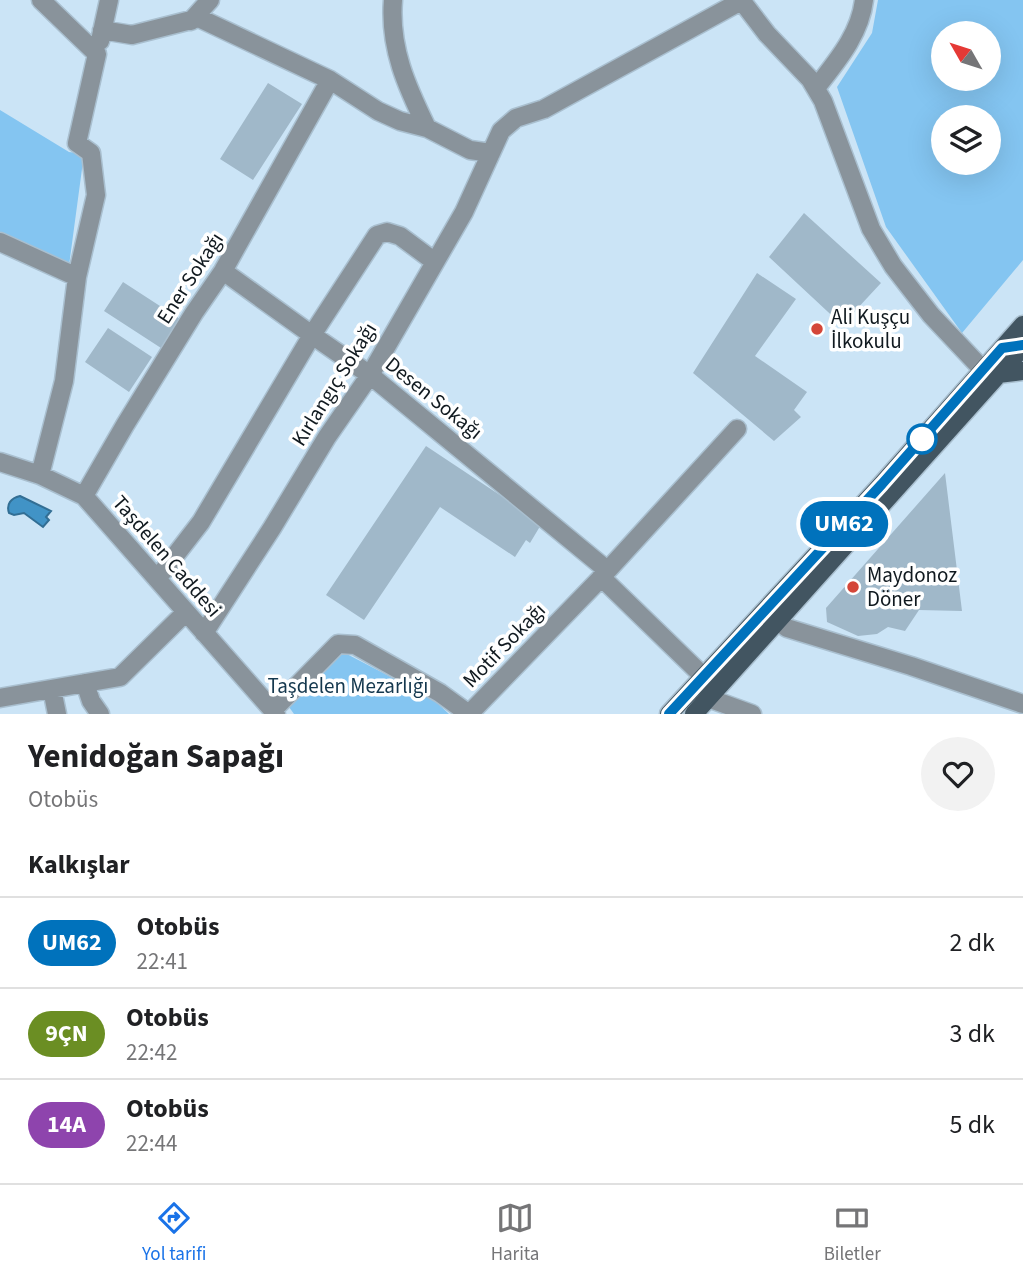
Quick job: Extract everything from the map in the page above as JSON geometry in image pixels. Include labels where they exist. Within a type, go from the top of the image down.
[{"type":"main road","points":[[694,714],[991,372],[1002,348],[1023,325]]},
{"type":"main road","points":[[669,714],[882,484],[991,372],[1023,346]]},
{"type":"main road","points":[[1002,348],[1023,346]]},
{"type":"main road","points":[[991,372],[1023,371]]},
{"type":"street","points":[[41,0],[97,54]]},
{"type":"street","points":[[40,475],[64,381],[77,277],[96,195],[91,153],[77,143],[109,0]]},
{"type":"street","points":[[191,21],[210,0]]},
{"type":"street","points":[[393,0],[397,55],[408,89],[428,128]]},
{"type":"street","points":[[816,88],[852,37],[862,15],[863,0]]},
{"type":"street","points":[[741,1],[816,88],[871,229],[887,257],[931,315],[991,372]]},
{"type":"street","name":"Kırlangıç Sokağı","points":[[204,633],[327,437],[370,375],[464,212],[501,131],[516,118],[544,109],[741,1]]},
{"type":"street","points":[[102,30],[132,35],[199,18],[330,80],[378,111],[428,128],[470,150],[491,153]]},
{"type":"street","name":"Ener Sokağı","points":[[84,496],[194,313],[223,271],[330,80]]},
{"type":"street","points":[[157,579],[201,522],[312,335],[377,236],[387,232],[400,236],[435,262]]},
{"type":"street","points":[[0,242],[77,277]]},
{"type":"street","name":"Desen Sokağı","points":[[223,271],[370,375],[604,574],[704,676]]},
{"type":"street","name":"Motif Sokağı","points":[[274,712],[338,644],[355,645],[440,693],[469,714],[604,574],[737,429]]},
{"type":"street","name":"Taşdelen Caddesi","points":[[0,462],[40,475],[84,496],[274,712]]},
{"type":"street","points":[[0,698],[120,677],[186,612]]},
{"type":"street","points":[[777,621],[787,628],[1023,704]]},
{"type":"street","points":[[85,683],[91,701],[100,714]]},
{"type":"street","points":[[52,689],[57,714]]},
{"type":"street","points":[[708,698],[752,714]]},
{"type":"green space","points":[[878,0],[1023,0],[1023,260],[962,333],[886,227],[837,87],[872,33]]},
{"type":"green space","points":[[0,110],[69,152],[84,154],[68,273],[0,243]]},
{"type":"green space","name":"Taşdelen Mezarlığı","points":[[343,652],[433,699],[449,714],[294,714],[289,707]]},
{"type":"shaded area","points":[[20,496],[51,511],[46,517],[49,520],[43,527],[24,513],[9,513],[10,502]]},
{"type":"building","points":[[268,83],[302,104],[253,180],[220,159]]},
{"type":"building","points":[[804,213],[881,283],[842,325],[769,257]]},
{"type":"building","points":[[757,273],[796,299],[755,356],[807,392],[794,410],[801,417],[774,441],[693,373]]},
{"type":"building","points":[[123,282],[180,319],[161,348],[104,311]]},
{"type":"building","points":[[108,328],[152,357],[129,392],[85,362]]},
{"type":"building","points":[[426,446],[542,523],[530,543],[526,540],[515,557],[440,507],[364,620],[326,595]]},
{"type":"building","points":[[945,473],[962,611],[919,610],[905,631],[888,627],[877,634],[858,636],[827,622],[826,608]]},
{"type":"bus line","name":"UM62","points":[[669,714],[882,484],[1002,348],[1023,345]]},
{"type":"place","name":"Ali Kuşçu İlkokulu","points":[[817,329]]},
{"type":"place","name":"Maydonoz Döner","points":[[853,587]]}]
